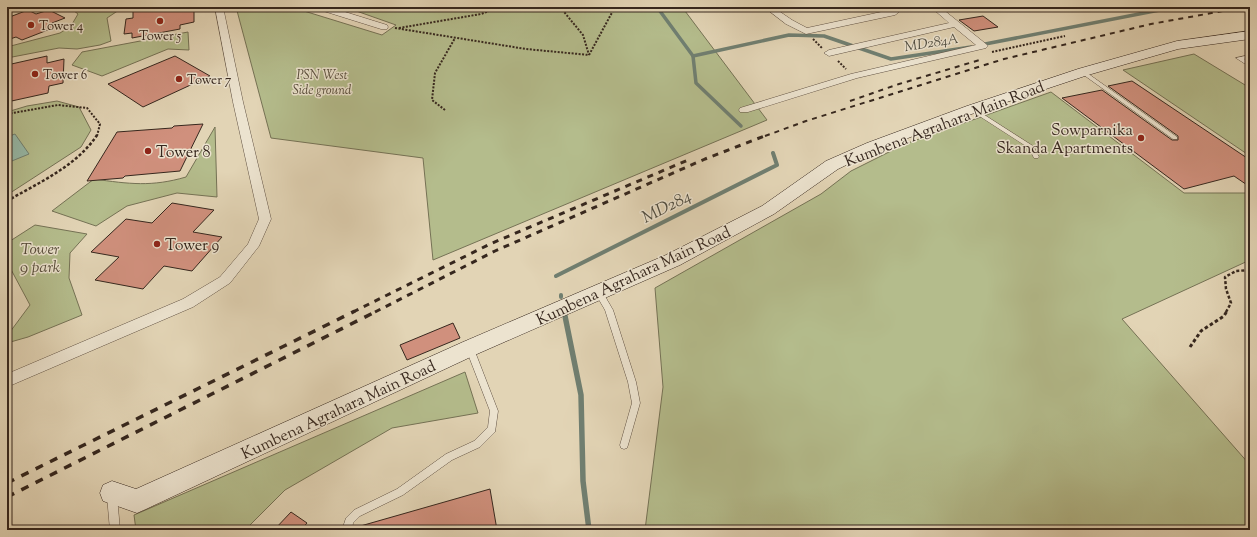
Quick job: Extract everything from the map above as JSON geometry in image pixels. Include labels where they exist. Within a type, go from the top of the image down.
[{"type":"street","points":[[7,381],[188,302],[225,280],[253,246],[265,219],[238,102],[219,7]]},
{"type":"street","points":[[320,7],[384,27]]},
{"type":"street","points":[[768,7],[789,22],[806,31],[895,12]]},
{"type":"street","points":[[935,7],[983,46]]},
{"type":"street","points":[[829,53],[956,24]]},
{"type":"street","name":"Kumbena Agrahara Main Road","points":[[112,493],[137,501],[470,348],[673,260],[768,210],[832,165],[873,146],[972,109],[1083,72],[1177,45],[1250,35]]},
{"type":"street","points":[[744,110],[854,76],[983,46]]},
{"type":"lane","points":[[1250,56],[1239,58],[1250,65]]},
{"type":"lane","points":[[1083,72],[1175,138]]},
{"type":"lane","points":[[972,109],[1031,147],[1036,157]]},
{"type":"lane","points":[[599,293],[609,310],[632,382],[636,403],[624,445]]},
{"type":"lane","points":[[347,530],[349,521],[357,513],[400,492],[449,457],[477,444],[492,429],[494,411],[470,348]]},
{"type":"lane","points":[[112,493],[115,530]]},
{"type":"path","points":[[395,28],[481,14],[500,7]]},
{"type":"path","points":[[560,7],[583,35],[589,55]]},
{"type":"path","points":[[589,55],[615,7]]},
{"type":"path","points":[[384,27],[526,49],[589,55]]},
{"type":"path","points":[[928,31],[956,52]]},
{"type":"path","points":[[983,46],[992,52],[1065,36]]},
{"type":"path","points":[[445,110],[432,100],[435,73],[455,38]]},
{"type":"path","points":[[7,114],[58,105],[87,108],[100,124],[98,135],[87,148],[69,163],[7,201]]},
{"type":"path","points":[[1190,347],[1200,331],[1224,316],[1231,303],[1226,289],[1225,276],[1236,271],[1250,270]]},
{"type":"green space","points":[[69,7],[122,8],[107,18],[111,41],[100,45],[77,49],[59,48],[7,58],[7,47],[60,33],[71,26],[78,14]]},
{"type":"green space","name":"PSN West Side ground","points":[[236,7],[291,7],[382,35],[396,25],[345,7],[682,7],[767,120],[433,260],[423,158],[271,138]]},
{"type":"green space","points":[[188,32],[189,50],[168,49],[102,76],[72,65],[82,52]]},
{"type":"green space","points":[[1194,54],[1250,88],[1250,156],[1123,70]]},
{"type":"green space","points":[[1051,92],[1184,193],[1247,193],[1250,196],[1250,260],[1122,319],[1250,465],[1250,530],[645,530],[663,387],[655,288],[821,194],[851,171],[905,144]]},
{"type":"green space","points":[[57,101],[79,107],[91,130],[81,147],[7,195],[7,112],[27,106]]},
{"type":"green space","points":[[215,127],[217,197],[177,193],[127,206],[96,226],[52,211],[94,179],[140,184],[162,182],[186,177]]},
{"type":"green space","name":"Tower 9 park","points":[[35,225],[87,234],[70,253],[69,278],[82,315],[28,337],[7,343],[7,336],[30,305],[7,262],[7,243]]},
{"type":"green space","points":[[465,372],[478,413],[392,428],[285,490],[245,530],[136,530],[134,515]]},
{"type":"shaded area","points":[[15,134],[29,154],[7,163],[7,137]]},
{"type":"building","name":"Tower 5","points":[[150,7],[194,7],[194,22],[180,25],[180,29],[132,38],[132,33],[124,34],[126,19],[133,18],[133,10]]},
{"type":"building","name":"Tower 4","points":[[28,10],[36,14],[49,10],[65,18],[52,23],[58,26],[22,40],[16,37],[7,40],[7,18]]},
{"type":"building","points":[[983,16],[998,27],[974,31],[959,20]]},
{"type":"building","name":"Tower 6","points":[[47,56],[47,63],[64,59],[63,83],[49,86],[48,93],[7,102],[7,65]]},
{"type":"building","name":"Tower 7","points":[[175,56],[210,76],[143,107],[108,84]]},
{"type":"building","points":[[1132,81],[1250,160],[1250,187],[1234,176],[1184,189],[1062,98],[1102,90],[1172,140],[1178,140],[1178,136],[1108,86]]},
{"type":"building","name":"Tower 8","points":[[203,124],[180,171],[87,181],[117,132]]},
{"type":"building","name":"Tower 9","points":[[172,203],[214,210],[193,232],[222,237],[192,271],[164,266],[143,289],[95,280],[119,257],[91,252],[126,219],[152,223]]},
{"type":"building","points":[[453,323],[460,338],[407,360],[400,345]]},
{"type":"building","points":[[490,489],[497,530],[358,530],[357,527]]},
{"type":"building","points":[[291,512],[307,523],[301,530],[274,530]]},
{"type":"waterway","name":"MD284","points":[[657,7],[693,56]]},
{"type":"waterway","name":"MD284A","points":[[980,45],[1175,7]]},
{"type":"waterway","name":"MD284A","points":[[693,56],[789,35],[824,36],[891,59],[971,47]]},
{"type":"waterway","name":"MD284","points":[[693,56],[696,83],[741,126]]},
{"type":"waterway","name":"MD284","points":[[556,276],[777,165],[773,153]]},
{"type":"waterway","name":"MD284","points":[[565,316],[581,395],[583,481],[589,530]]},
{"type":"railway","points":[[765,136],[806,121],[1004,59],[1151,24],[1245,7]]},
{"type":"railway","points":[[850,101],[899,84],[983,59]]},
{"type":"railway","points":[[375,312],[495,251],[705,159],[767,135]]},
{"type":"railway","points":[[353,312],[490,244],[688,160]]},
{"type":"railway","points":[[7,483],[355,311]]},
{"type":"railway","points":[[7,497],[377,311]]},
{"type":"place","name":"Tower 5","points":[[160,21]]},
{"type":"place","name":"Tower 4","points":[[31,25]]},
{"type":"place","name":"Tower 6","points":[[35,74]]},
{"type":"place","name":"Tower 7","points":[[179,79]]},
{"type":"place","name":"Sowparnika Skanda Apartments","points":[[1141,138]]},
{"type":"place","name":"Tower 8","points":[[148,151]]},
{"type":"place","name":"Tower 9","points":[[157,244]]}]
